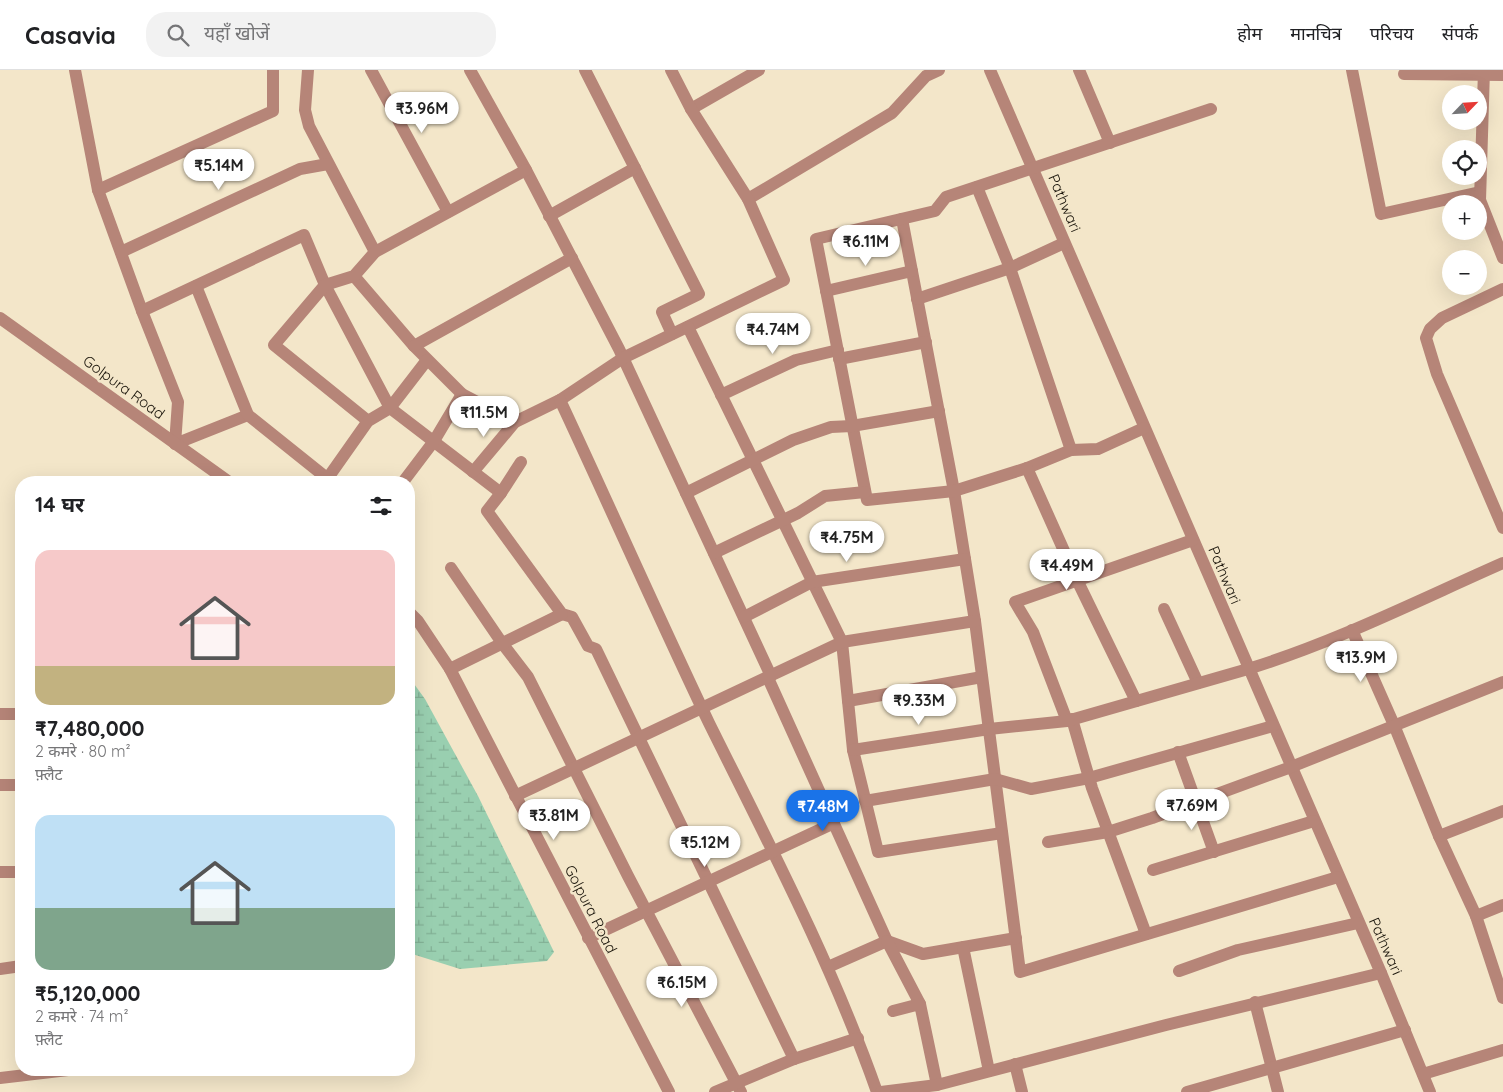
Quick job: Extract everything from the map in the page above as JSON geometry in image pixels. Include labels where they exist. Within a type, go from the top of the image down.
[{"type":"street","points":[[75,70],[98,190],[142,311],[178,402],[174,444],[248,415]]},
{"type":"street","points":[[98,190],[273,111],[273,70]]},
{"type":"street","points":[[308,70],[305,110],[308,126],[375,252]]},
{"type":"street","points":[[371,70],[448,212]]},
{"type":"street","points":[[470,70],[526,170],[623,358],[744,616],[887,941],[920,1004],[937,1085]]},
{"type":"street","points":[[585,70],[699,294],[662,312],[672,334]]},
{"type":"street","points":[[473,472],[515,422],[560,400],[623,358],[784,280],[748,199],[691,108],[671,70]]},
{"type":"street","points":[[691,108],[759,70]]},
{"type":"street","points":[[748,199],[892,113],[926,76],[939,70]]},
{"type":"street","name":"Pathwari","points":[[990,70],[1381,973],[1430,1092]]},
{"type":"street","points":[[1079,70],[1110,143]]},
{"type":"street","points":[[1352,70],[1381,214],[1480,192]]},
{"type":"street","points":[[1484,72],[1480,200],[1503,258]]},
{"type":"street","points":[[1404,74],[1484,72],[1503,75]]},
{"type":"street","points":[[1144,428],[1098,449],[1071,450],[1027,468],[954,491],[867,500],[816,239],[936,211],[946,197],[1212,109]]},
{"type":"street","points":[[121,252],[300,169],[328,164]]},
{"type":"street","points":[[550,216],[635,168]]},
{"type":"street","points":[[368,421],[274,345],[325,285],[354,276],[375,252],[526,170]]},
{"type":"street","points":[[977,187],[1010,268],[1071,450]]},
{"type":"street","points":[[902,219],[954,491],[975,622],[1020,972],[1338,877]]},
{"type":"street","points":[[142,311],[304,235],[325,285],[390,408],[501,493]]},
{"type":"street","points":[[917,298],[1010,268],[1064,243]]},
{"type":"street","points":[[414,346],[572,258]]},
{"type":"street","points":[[826,291],[912,271]]},
{"type":"street","points":[[354,276],[414,346],[462,394],[515,422]]},
{"type":"street","points":[[196,286],[248,415],[320,476]]},
{"type":"street","points":[[1503,289],[1442,318],[1430,328],[1426,338],[1437,374],[1503,528]]},
{"type":"street","name":"Golpura Road","points":[[0,318],[220,476]]},
{"type":"street","points":[[688,327],[842,642],[853,750],[878,852],[1002,833]]},
{"type":"street","points":[[721,395],[796,360],[926,342]]},
{"type":"street","points":[[330,476],[368,421],[390,408],[428,360]]},
{"type":"street","points":[[408,476],[434,441],[462,394]]},
{"type":"street","points":[[560,400],[702,708],[828,967],[858,1038],[877,1092]]},
{"type":"street","points":[[686,493],[793,440],[831,427],[852,426],[939,411]]},
{"type":"street","points":[[521,462],[501,493],[487,510],[562,614],[572,617],[588,646],[596,649],[794,1059]]},
{"type":"street","points":[[1027,468],[1077,580],[1136,701]]},
{"type":"street","points":[[714,553],[782,522],[825,496],[866,492]]},
{"type":"street","points":[[1146,934],[1108,832],[1070,720],[1033,632],[1015,602],[1192,540]]},
{"type":"street","points":[[744,616],[812,582],[965,559]]},
{"type":"street","points":[[853,750],[989,729],[1070,720],[1248,669],[1352,630],[1503,563]]},
{"type":"street","points":[[451,568],[502,643],[528,677],[739,1087]]},
{"type":"street","points":[[1164,609],[1198,683]]},
{"type":"street","points":[[450,669],[562,614]]},
{"type":"street","name":"Golpura Road","points":[[415,618],[450,669],[669,1092]]},
{"type":"street","points":[[515,796],[842,642],[975,622]]},
{"type":"street","points":[[1352,630],[1394,725],[1439,836],[1476,916],[1503,998]]},
{"type":"street","points":[[848,701],[982,677]]},
{"type":"street","points":[[1048,842],[1108,832],[1152,818],[1291,767],[1503,682]]},
{"type":"street","points":[[0,714],[15,714]]},
{"type":"street","points":[[865,801],[996,779],[1031,789],[1089,778],[1273,726]]},
{"type":"street","points":[[1178,752],[1214,852]]},
{"type":"street","points":[[0,785],[15,785]]},
{"type":"street","points":[[1439,836],[1503,811]]},
{"type":"street","points":[[1154,870],[1314,821]]},
{"type":"street","points":[[588,938],[834,823]]},
{"type":"street","points":[[0,872],[15,872]]},
{"type":"street","points":[[1476,916],[1503,905]]},
{"type":"street","points":[[1179,971],[1238,950],[1358,922]]},
{"type":"street","points":[[828,967],[887,941],[923,954],[1016,938]]},
{"type":"street","points":[[962,947],[989,1071]]},
{"type":"street","points":[[0,969],[15,967]]},
{"type":"street","points":[[882,1092],[937,1085],[1255,1002],[1381,973]]},
{"type":"street","points":[[1255,1002],[1278,1092]]},
{"type":"street","points":[[893,1011],[920,1004]]},
{"type":"street","points":[[1188,1092],[1405,1030]]},
{"type":"street","points":[[715,1092],[739,1087],[794,1059],[858,1038]]},
{"type":"street","points":[[1424,1074],[1503,1050]]},
{"type":"street","points":[[1015,1064],[1022,1092]]},
{"type":"street","points":[[0,1078],[17,1076]]},
{"type":"green space","points":[[415,685],[425,699],[478,796],[554,952],[547,961],[460,969],[415,955]]}]
